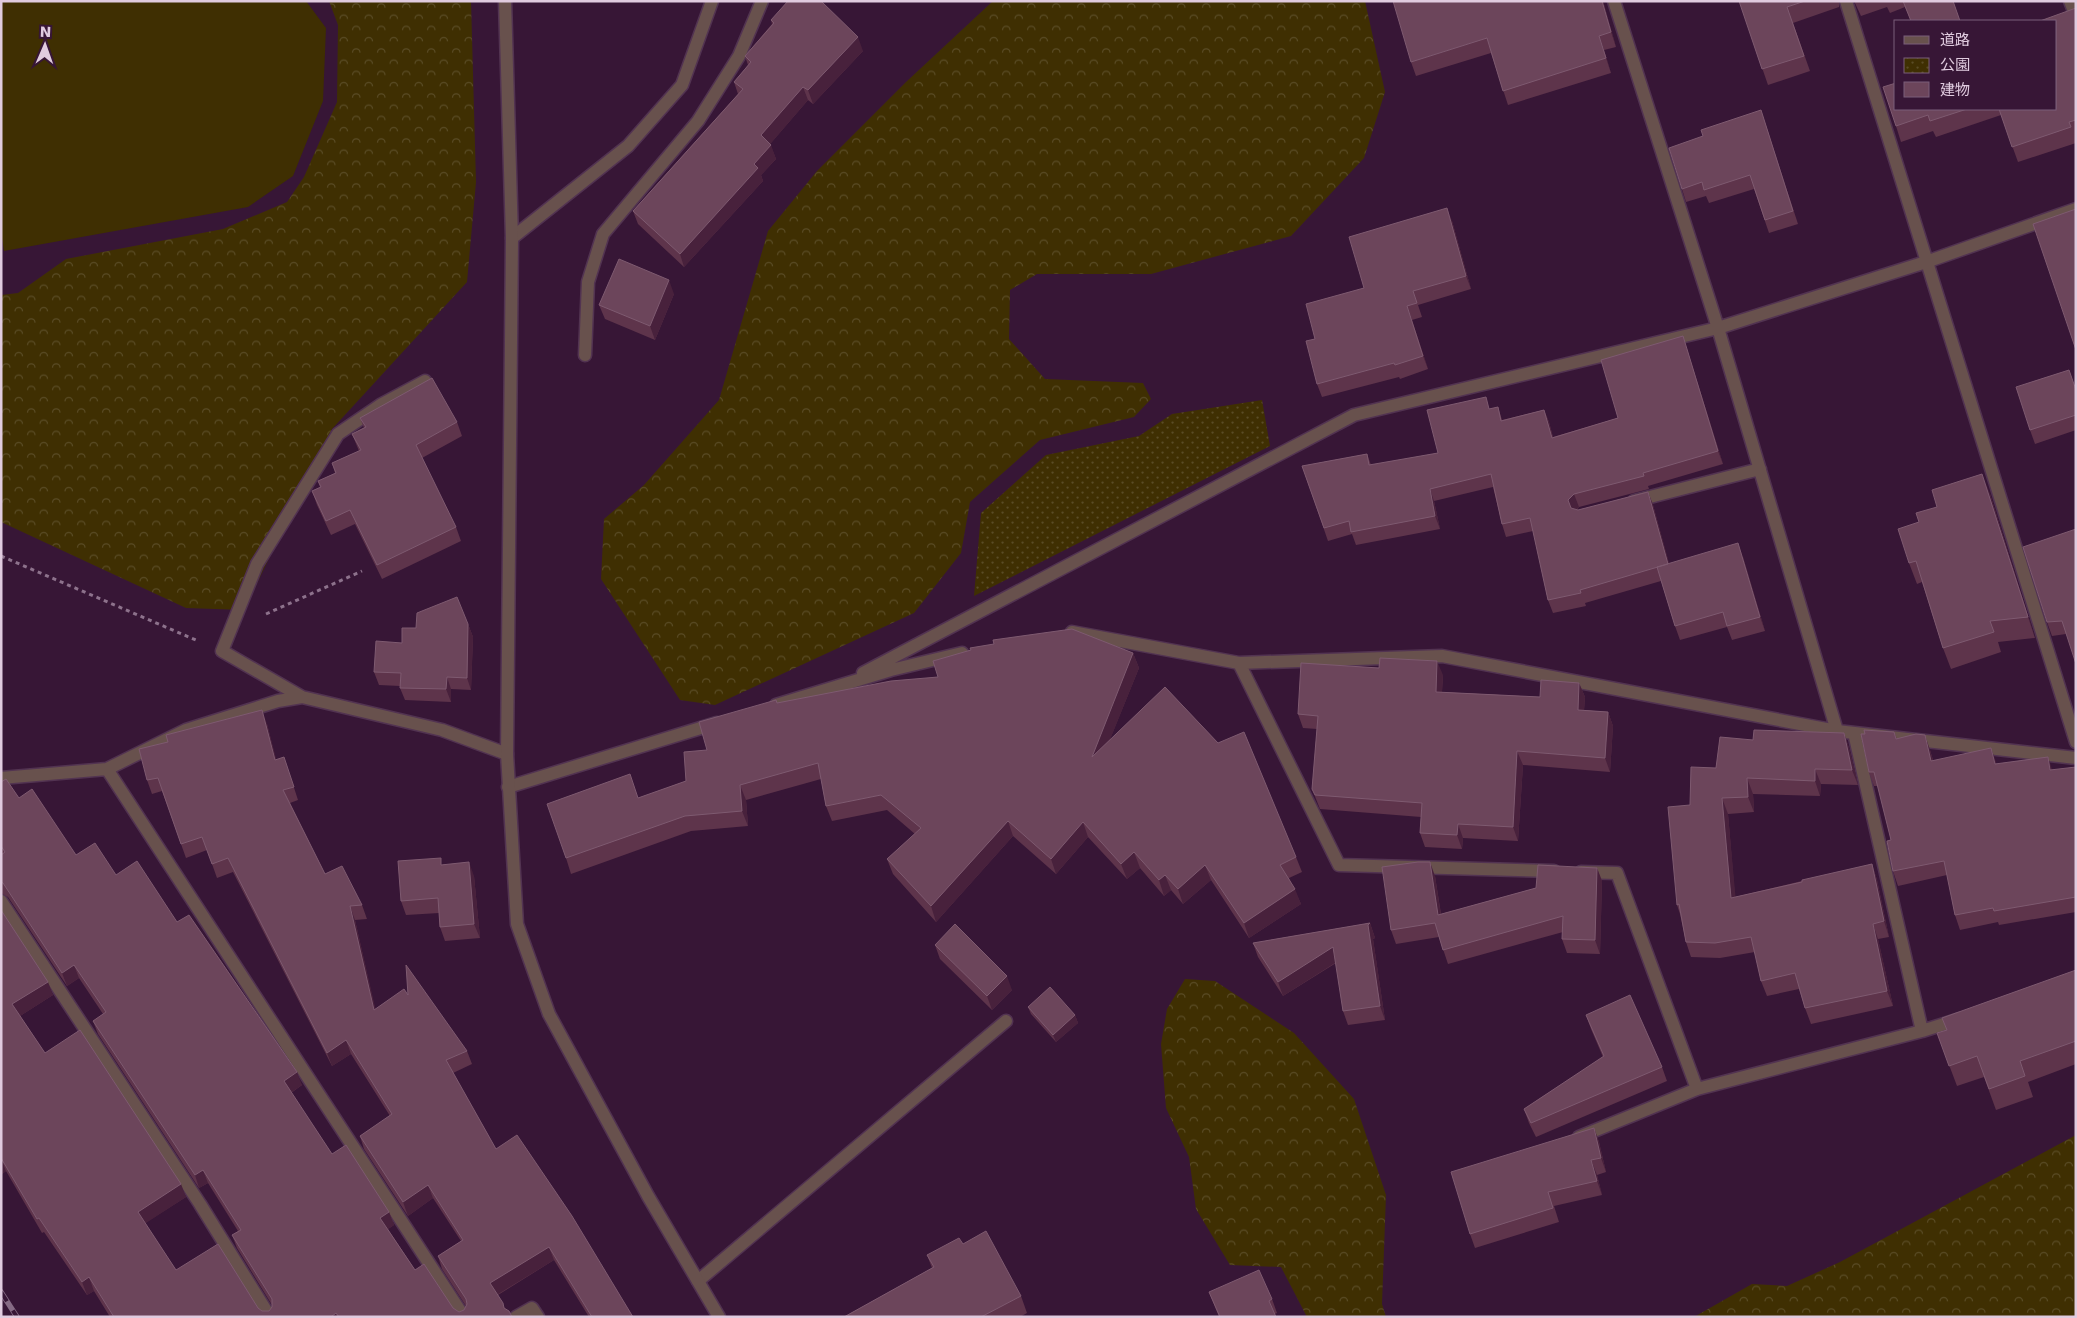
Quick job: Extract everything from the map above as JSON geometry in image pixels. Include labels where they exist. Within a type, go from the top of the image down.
[{"type":"street","points":[[505,1],[512,238],[508,787],[517,924],[549,1014],[648,1196],[719,1317]]},
{"type":"street","points":[[512,238],[628,146],[682,84],[712,1]]},
{"type":"street","points":[[585,355],[588,282],[603,234],[698,121],[739,56],[762,1]]},
{"type":"street","points":[[1614,1],[1718,328],[1837,732]]},
{"type":"street","points":[[1846,1],[2076,742]]},
{"type":"street","points":[[2070,1],[2076,16]]},
{"type":"street","points":[[837,686],[1354,415],[1718,328],[1926,262],[2076,209]]},
{"type":"street","points":[[425,381],[382,404],[338,434],[257,564],[222,651],[302,697],[442,730],[508,754]]},
{"type":"street","points":[[1618,505],[1760,469]]},
{"type":"street","points":[[1064,634],[1073,632],[1239,663],[1442,656],[1837,732],[2076,758]]},
{"type":"street","points":[[762,710],[891,670],[974,650]]},
{"type":"street","points":[[1239,663],[1339,865],[1617,873],[1697,1089]]},
{"type":"street","points":[[1,778],[107,769],[186,730],[278,701],[302,697]]},
{"type":"street","points":[[508,787],[733,718]]},
{"type":"street","points":[[1854,733],[1922,1032]]},
{"type":"street","points":[[107,769],[464,1317]]},
{"type":"street","points":[[1,901],[200,1204],[270,1317]]},
{"type":"street","points":[[1571,1140],[1697,1089],[1922,1032],[1976,1013]]},
{"type":"street","points":[[698,1281],[1006,1021]]},
{"type":"street","points":[[516,1317],[532,1308],[538,1317]]},
{"type":"path","points":[[1,556],[222,651]]},
{"type":"path","points":[[262,617],[269,611],[362,570]]},
{"type":"green space","points":[[1,1],[306,1],[326,28],[323,101],[293,176],[248,207],[4,251],[1,232]]},
{"type":"green space","points":[[329,1],[471,1],[476,182],[467,282],[332,429],[244,610],[186,608],[1,522],[1,295],[18,293],[66,259],[223,229],[287,202],[304,177],[337,102],[338,25]]},
{"type":"green space","points":[[993,1],[1365,1],[1385,92],[1364,158],[1291,236],[1151,274],[1037,274],[1010,290],[1009,339],[1045,379],[1143,383],[1151,399],[1134,417],[1040,440],[970,502],[961,553],[914,613],[715,705],[680,700],[601,579],[604,519],[644,485],[719,400],[768,231],[817,171],[906,82]]},
{"type":"green space","points":[[1262,400],[1270,446],[974,596],[981,513],[1046,455],[1139,436],[1172,414]]},
{"type":"green space","points":[[1185,979],[1215,981],[1294,1033],[1354,1099],[1386,1195],[1382,1304],[1386,1317],[1307,1317],[1281,1267],[1230,1265],[1196,1209],[1189,1157],[1166,1108],[1161,1044],[1167,1009]]},
{"type":"green space","points":[[2076,1135],[2076,1317],[1694,1317],[1752,1284],[1787,1286],[1840,1262]]},
{"type":"building","points":[[788,1],[821,1],[858,37],[808,90],[803,87],[761,135],[771,145],[754,164],[758,168],[680,254],[633,211],[743,89],[734,82],[751,62],[745,56],[774,23],[771,20]]},
{"type":"building","points":[[1393,1],[1602,1],[1611,32],[1599,36],[1606,58],[1503,91],[1487,38],[1411,62]]},
{"type":"building","points":[[1739,1],[1805,1],[1787,7],[1804,56],[1762,69]]},
{"type":"building","points":[[1903,1],[1953,1],[1960,20],[1911,20]]},
{"type":"building","points":[[2076,8],[2076,120],[2069,122],[2071,127],[2012,147],[1999,110],[2057,110],[2057,20],[2043,20]]},
{"type":"building","points":[[1894,84],[1894,110],[1964,110],[1930,121],[1928,115],[1896,126],[1883,87]]},
{"type":"building","points":[[1761,110],[1793,211],[1765,220],[1750,175],[1704,190],[1702,182],[1682,189],[1669,148],[1703,136],[1701,130]]},
{"type":"building","points":[[1447,208],[1466,276],[1413,291],[1417,303],[1407,306],[1423,356],[1395,365],[1394,363],[1317,384],[1306,341],[1315,339],[1306,304],[1364,288],[1349,237]]},
{"type":"building","points":[[2076,209],[2076,350],[2033,224]]},
{"type":"building","points":[[619,259],[669,280],[650,326],[599,305]]},
{"type":"building","points":[[1683,336],[1718,451],[1643,473],[1644,476],[1574,494],[1568,500],[1571,508],[1578,510],[1648,492],[1668,564],[1580,590],[1581,593],[1548,600],[1530,518],[1502,524],[1491,474],[1430,489],[1435,516],[1351,532],[1349,521],[1324,528],[1302,466],[1367,454],[1369,465],[1438,453],[1427,410],[1486,397],[1489,409],[1498,407],[1501,421],[1544,410],[1552,438],[1618,418],[1601,360]]},
{"type":"building","points":[[2069,370],[2076,390],[2076,415],[2030,430],[2016,387]]},
{"type":"building","points":[[432,378],[457,422],[416,445],[456,527],[377,565],[350,510],[326,521],[312,491],[321,487],[318,481],[336,473],[332,463],[361,450],[352,434],[366,427],[360,418]]},
{"type":"building","points":[[1982,474],[2028,617],[1990,621],[1994,632],[1943,648],[1916,561],[1909,563],[1898,529],[1919,522],[1916,513],[1937,507],[1932,490]]},
{"type":"building","points":[[2076,529],[2076,664],[2062,621],[2047,622],[2023,547]]},
{"type":"building","points":[[1738,543],[1760,617],[1727,626],[1723,612],[1675,626],[1657,567]]},
{"type":"building","points":[[457,597],[468,624],[467,678],[447,677],[446,689],[400,688],[401,673],[374,672],[376,641],[402,643],[402,628],[416,628],[417,613]]},
{"type":"building","points":[[1072,629],[1133,653],[1092,757],[1165,687],[1218,743],[1244,732],[1296,857],[1280,865],[1295,889],[1244,923],[1205,865],[1178,889],[1165,875],[1159,880],[1134,852],[1121,864],[1083,822],[1051,859],[1008,821],[931,906],[887,859],[921,828],[881,795],[826,806],[818,763],[740,785],[742,811],[685,816],[566,858],[547,804],[630,774],[638,798],[686,781],[684,752],[707,750],[699,722],[776,700],[777,703],[891,681],[938,677],[933,661],[971,650],[970,648],[994,644],[993,640]]},
{"type":"building","points":[[1380,658],[1437,661],[1436,692],[1540,697],[1541,680],[1579,683],[1578,710],[1608,712],[1605,758],[1517,751],[1513,827],[1458,824],[1457,835],[1420,833],[1422,803],[1315,795],[1312,789],[1318,716],[1298,714],[1301,663],[1379,668]]},
{"type":"building","points":[[262,710],[275,760],[284,757],[294,787],[283,790],[325,874],[342,866],[362,905],[350,906],[374,1010],[404,989],[408,995],[406,965],[467,1051],[446,1060],[496,1149],[517,1135],[572,1216],[633,1317],[592,1317],[549,1247],[490,1283],[503,1303],[504,1308],[509,1311],[512,1317],[339,1317],[336,1313],[331,1317],[114,1317],[89,1277],[82,1282],[39,1218],[37,1219],[1,1158],[1,910],[48,982],[12,1004],[45,1053],[80,1030],[181,1184],[138,1212],[176,1270],[218,1244],[258,1308],[262,1311],[269,1311],[272,1307],[272,1299],[232,1235],[241,1230],[203,1170],[195,1175],[93,1021],[106,1012],[74,965],[62,973],[1,882],[1,855],[5,852],[1,846],[1,782],[6,779],[19,798],[32,789],[76,855],[95,843],[116,875],[137,861],[177,922],[189,915],[297,1072],[284,1081],[332,1154],[346,1145],[389,1212],[380,1218],[415,1270],[424,1264],[453,1308],[459,1312],[464,1310],[467,1304],[466,1299],[438,1256],[463,1240],[428,1185],[403,1202],[360,1136],[392,1114],[346,1040],[327,1053],[228,858],[212,864],[202,837],[181,844],[158,778],[147,780],[139,749],[168,742],[166,735]]},
{"type":"building","points":[[1754,730],[1844,733],[1852,770],[1815,769],[1815,781],[1747,778],[1748,797],[1722,798],[1731,898],[1872,864],[1884,921],[1873,924],[1887,991],[1805,1008],[1795,973],[1761,981],[1751,937],[1715,943],[1686,942],[1679,904],[1677,905],[1668,807],[1690,805],[1691,767],[1716,768],[1720,737],[1753,740]]},
{"type":"building","points":[[1864,730],[1894,732],[1896,739],[1916,734],[1925,735],[1931,761],[1991,748],[1995,764],[2048,757],[2050,770],[2076,767],[2076,897],[1994,911],[1993,908],[1955,915],[1944,861],[1893,871],[1887,841],[1891,840],[1874,772],[1869,772],[1861,734],[1865,734]]},
{"type":"building","points":[[441,858],[441,865],[469,862],[474,924],[440,927],[438,898],[401,901],[398,861]]},
{"type":"building","points":[[1430,862],[1438,915],[1536,888],[1538,865],[1597,868],[1595,940],[1562,939],[1563,916],[1443,950],[1435,923],[1391,930],[1382,867]]},
{"type":"building","points":[[1370,923],[1368,925],[1380,1006],[1343,1011],[1333,947],[1278,982],[1253,943]]},
{"type":"building","points":[[955,924],[1007,976],[987,996],[935,945]]},
{"type":"building","points":[[2076,970],[2076,1041],[2020,1061],[2025,1076],[1989,1089],[1977,1056],[1949,1066],[1937,1033],[1947,1030],[1942,1018]]},
{"type":"building","points":[[1050,987],[1075,1015],[1053,1035],[1028,1007]]},
{"type":"building","points":[[1630,995],[1662,1067],[1531,1123],[1524,1109],[1604,1056],[1586,1015]]},
{"type":"building","points":[[1594,1128],[1601,1158],[1591,1160],[1597,1181],[1548,1192],[1553,1208],[1470,1234],[1451,1172]]},
{"type":"building","points":[[986,1231],[1021,1296],[981,1317],[844,1317],[934,1267],[927,1255],[959,1238],[963,1244]]},
{"type":"building","points":[[1259,1270],[1272,1299],[1269,1301],[1276,1317],[1220,1317],[1209,1292]]},
{"type":"railway","points":[[1,1292],[17,1317]]}]
